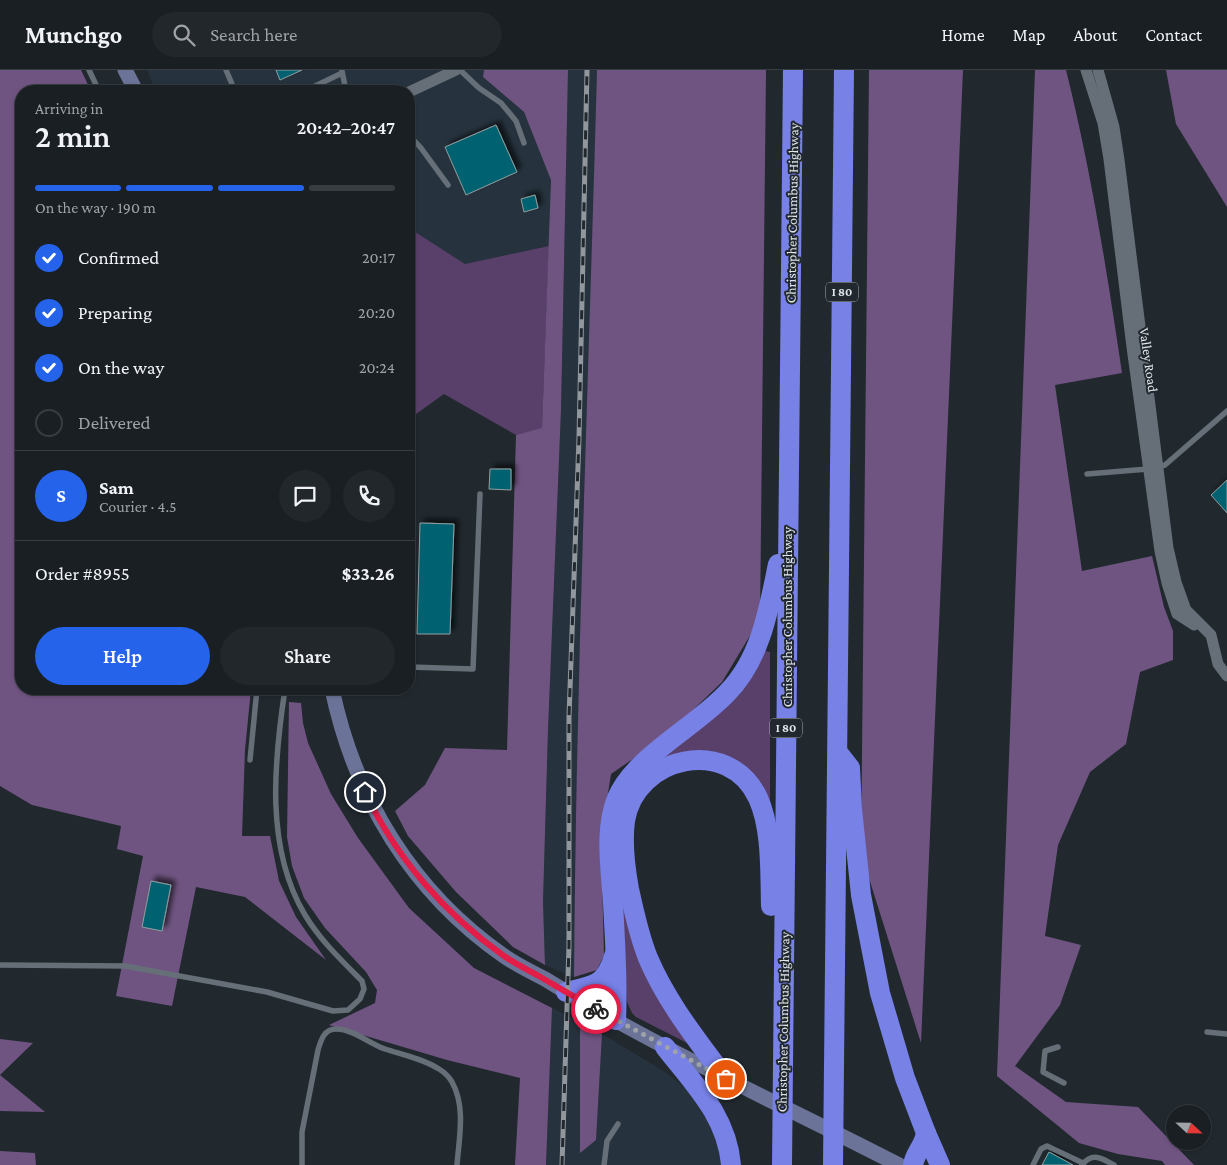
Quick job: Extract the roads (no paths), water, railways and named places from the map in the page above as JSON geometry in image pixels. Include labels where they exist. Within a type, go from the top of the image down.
[{"type":"highway","name":"Christopher Columbus Highway","points":[[782,1165],[793,70]]},
{"type":"highway","name":"I 80","points":[[833,1165],[844,70]]},
{"type":"highway","points":[[616,1020],[616,952],[609,840],[612,812],[617,798],[634,770],[713,707],[730,691],[744,671],[763,630],[787,524]]},
{"type":"highway","points":[[837,751],[850,768],[852,809],[861,895],[880,993],[905,1078],[940,1165]]},
{"type":"highway","points":[[726,1079],[666,995],[648,958],[636,920],[626,871],[624,828],[632,798],[646,780],[666,766],[692,760],[704,760],[721,764],[742,777],[757,796],[762,810],[768,841],[772,909],[784,932]]},
{"type":"highway","points":[[566,992],[594,985],[605,977],[616,952]]},
{"type":"highway","points":[[665,1047],[715,1112],[728,1144],[731,1165]]},
{"type":"highway","points":[[913,1165],[914,1158],[923,1146],[926,1133]]},
{"type":"main road","points":[[125,70],[133,85]]},
{"type":"main road","points":[[334,695],[348,752],[380,820],[413,870],[446,908],[470,929],[505,957],[665,1047],[899,1165]]},
{"type":"street","points":[[415,89],[458,70]]},
{"type":"street","name":"Valley Road","points":[[1086,70],[1103,123],[1153,468]]},
{"type":"street","name":"Valley Road","points":[[1098,70],[1114,127],[1120,160],[1167,583],[1177,614],[1211,635],[1218,664],[1227,676]]},
{"type":"lane","points":[[89,70],[96,85]]},
{"type":"lane","points":[[226,70],[232,85]]},
{"type":"lane","points":[[458,70],[501,104],[516,121],[524,143]]},
{"type":"lane","points":[[317,85],[342,72],[345,85]]},
{"type":"lane","points":[[415,142],[448,185]]},
{"type":"lane","points":[[1087,474],[1153,468],[1165,465],[1227,411]]},
{"type":"lane","points":[[415,667],[473,669],[480,494]]},
{"type":"lane","points":[[250,760],[256,695]]},
{"type":"lane","points":[[0,965],[125,966],[267,992],[333,1012],[348,1010],[360,999],[364,989],[362,981],[321,939],[304,914],[283,862],[275,799],[284,695]]},
{"type":"lane","points":[[302,1165],[302,1132],[319,1044],[327,1031],[335,1029],[429,1063],[442,1070],[452,1081],[461,1111],[457,1165]]},
{"type":"lane","points":[[1208,1032],[1227,1034]]},
{"type":"lane","points":[[1058,1047],[1045,1050],[1043,1072],[1064,1083]]},
{"type":"lane","points":[[604,1165],[607,1142],[618,1124]]},
{"type":"lane","points":[[1033,1165],[1042,1149],[1047,1146],[1083,1164],[1090,1158],[1096,1157],[1114,1165]]},
{"type":"railway","points":[[562,1165],[569,946],[569,717],[579,438],[587,70]]}]
